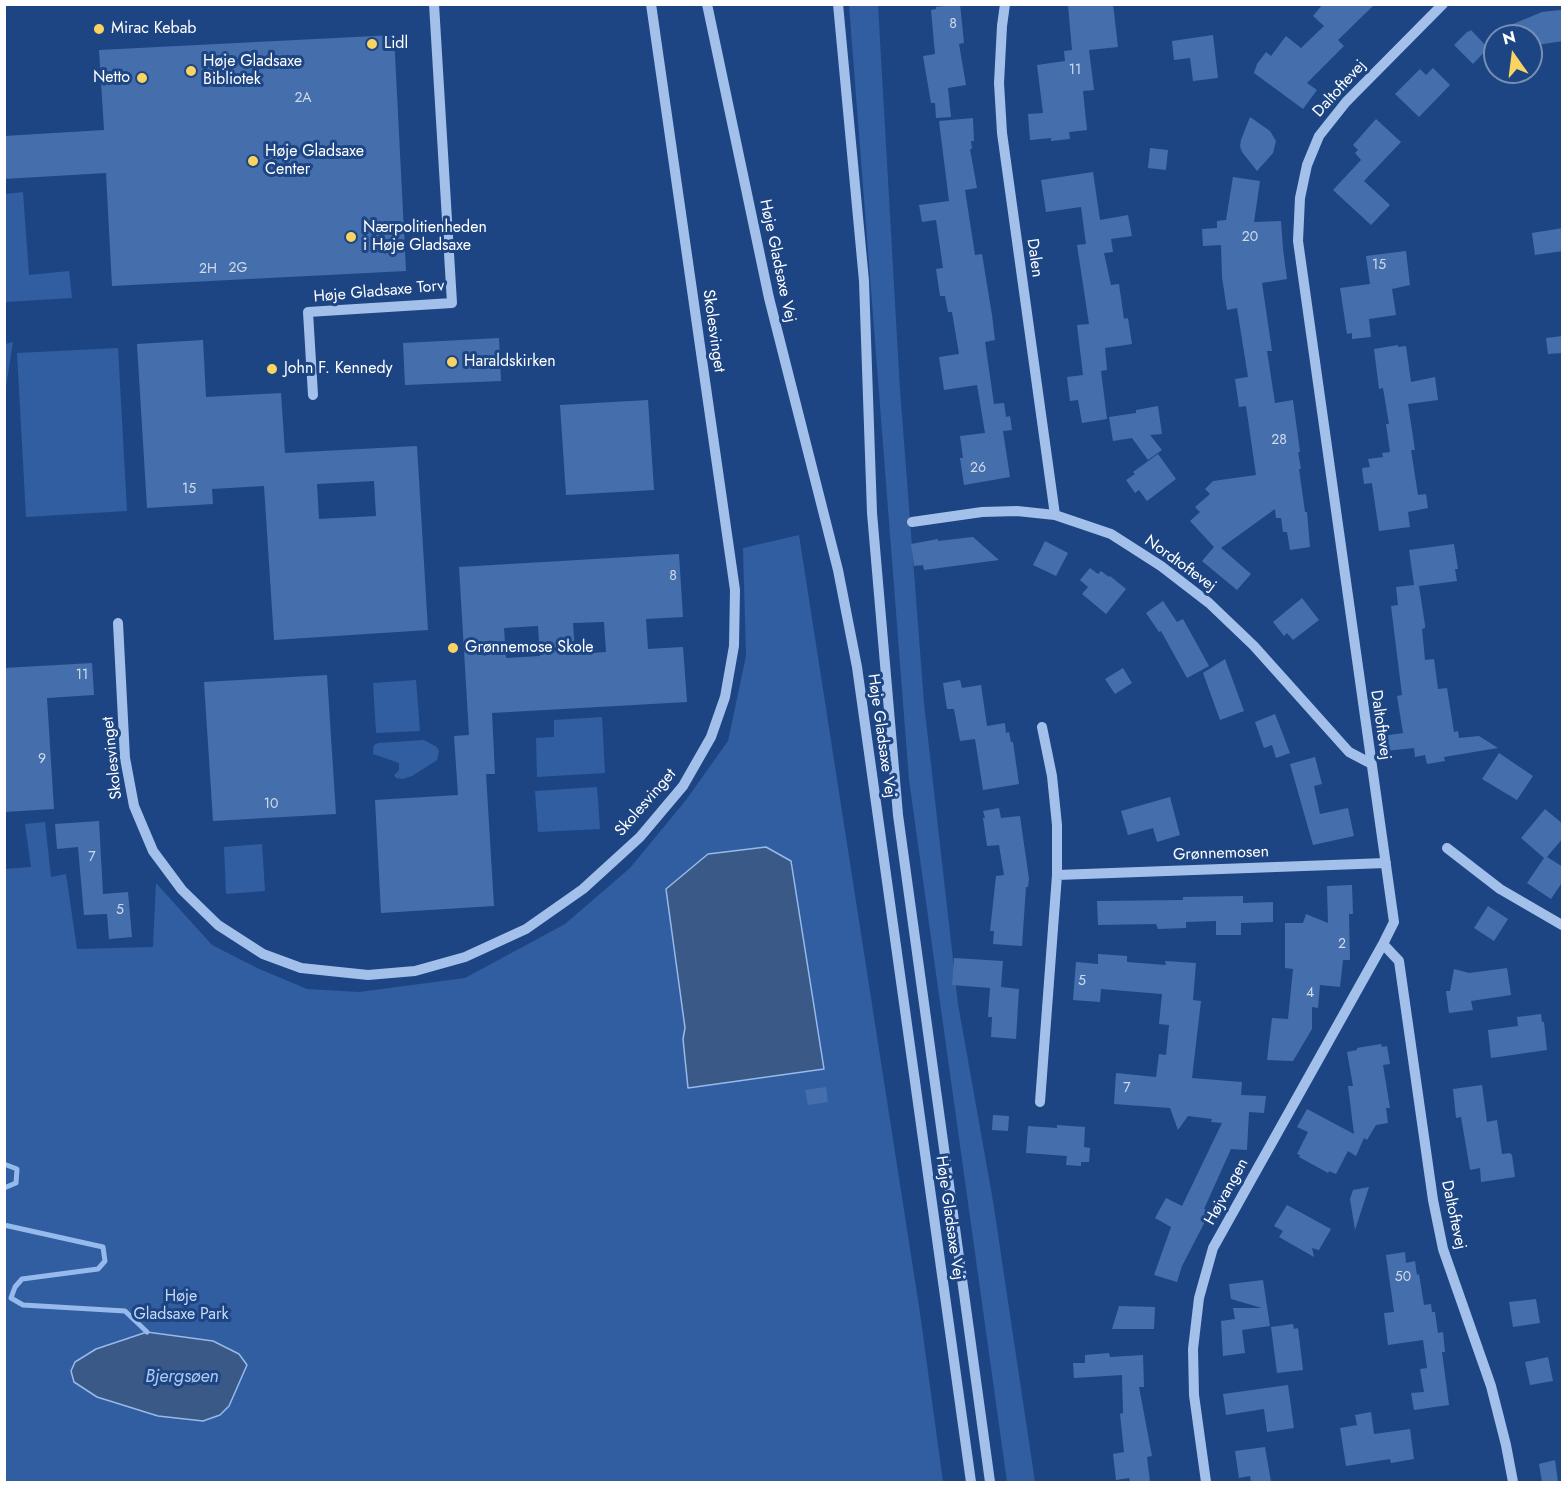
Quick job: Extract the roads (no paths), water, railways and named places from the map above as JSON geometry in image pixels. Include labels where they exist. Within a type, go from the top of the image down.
[{"type":"street","name":"Høje Gladsaxe Torv","points":[[313,394],[308,312],[452,303],[434,4]]},
{"type":"street","name":"Skolesvinget","points":[[118,623],[125,758],[134,806],[153,851],[182,890],[218,925],[262,954],[301,968],[368,975],[415,971],[465,957],[525,929],[583,889],[640,837],[683,786],[711,737],[725,697],[734,646],[735,590],[651,4]]},
{"type":"street","name":"Høje Gladsaxe Vej","points":[[707,4],[769,298],[838,570],[857,667],[971,1482]]},
{"type":"street","name":"Høje Gladsaxe Vej","points":[[838,4],[864,280],[872,513],[898,815],[990,1482]]},
{"type":"street","name":"Dalen","points":[[1005,4],[999,83],[1002,133],[1054,515]]},
{"type":"street","name":"Daltoftevej","points":[[1443,4],[1346,102],[1319,136],[1307,165],[1300,198],[1298,240],[1394,921],[1383,944],[1399,962],[1433,1200],[1443,1249],[1491,1386],[1513,1482]]},
{"type":"street","name":"Nordtoftevej","points":[[912,522],[982,512],[1017,511],[1054,515],[1111,534],[1161,566],[1209,603],[1254,646],[1349,752],[1370,763]]},
{"type":"street","points":[[1040,1102],[1057,875],[1057,825],[1052,776],[1042,727]]},
{"type":"street","points":[[1447,848],[1500,889],[1563,925]]},
{"type":"street","name":"Grønnemosen","points":[[1057,875],[1386,863]]},
{"type":"street","name":"Højvangen","points":[[1206,1482],[1194,1395],[1193,1350],[1200,1298],[1214,1248],[1383,944]]},
{"type":"water","points":[[766,847],[791,861],[824,1069],[688,1088],[683,1039],[685,1028],[666,889],[708,854]]},
{"type":"water","name":"Bjergsøen","points":[[147,1332],[213,1341],[239,1354],[247,1365],[229,1406],[220,1415],[203,1421],[158,1416],[97,1397],[74,1382],[71,1371],[75,1362],[96,1349]]},
{"type":"waterway","points":[[4,1164],[17,1169],[16,1183],[4,1188]]},
{"type":"waterway","points":[[4,1225],[103,1247],[105,1261],[98,1269],[22,1279],[15,1287],[11,1298],[23,1305],[125,1311],[147,1332]]},
{"type":"place","name":"Mirac Kebab","points":[[99,29]]},
{"type":"place","name":"Lidl","points":[[372,44]]},
{"type":"place","name":"Høje Gladsaxe Bibliotek","points":[[191,71]]},
{"type":"place","name":"Netto","points":[[142,78]]},
{"type":"place","name":"Høje Gladsaxe Center","points":[[253,161]]},
{"type":"place","name":"Nærpolitienheden i Høje Gladsaxe","points":[[351,237]]},
{"type":"place","name":"Haraldskirken","points":[[452,362]]},
{"type":"place","name":"John F. Kennedy","points":[[272,369]]},
{"type":"place","name":"Grønnemose Skole","points":[[453,648]]},
{"type":"park label","name":"Høje Gladsaxe Park","points":[[181,1306]]}]
